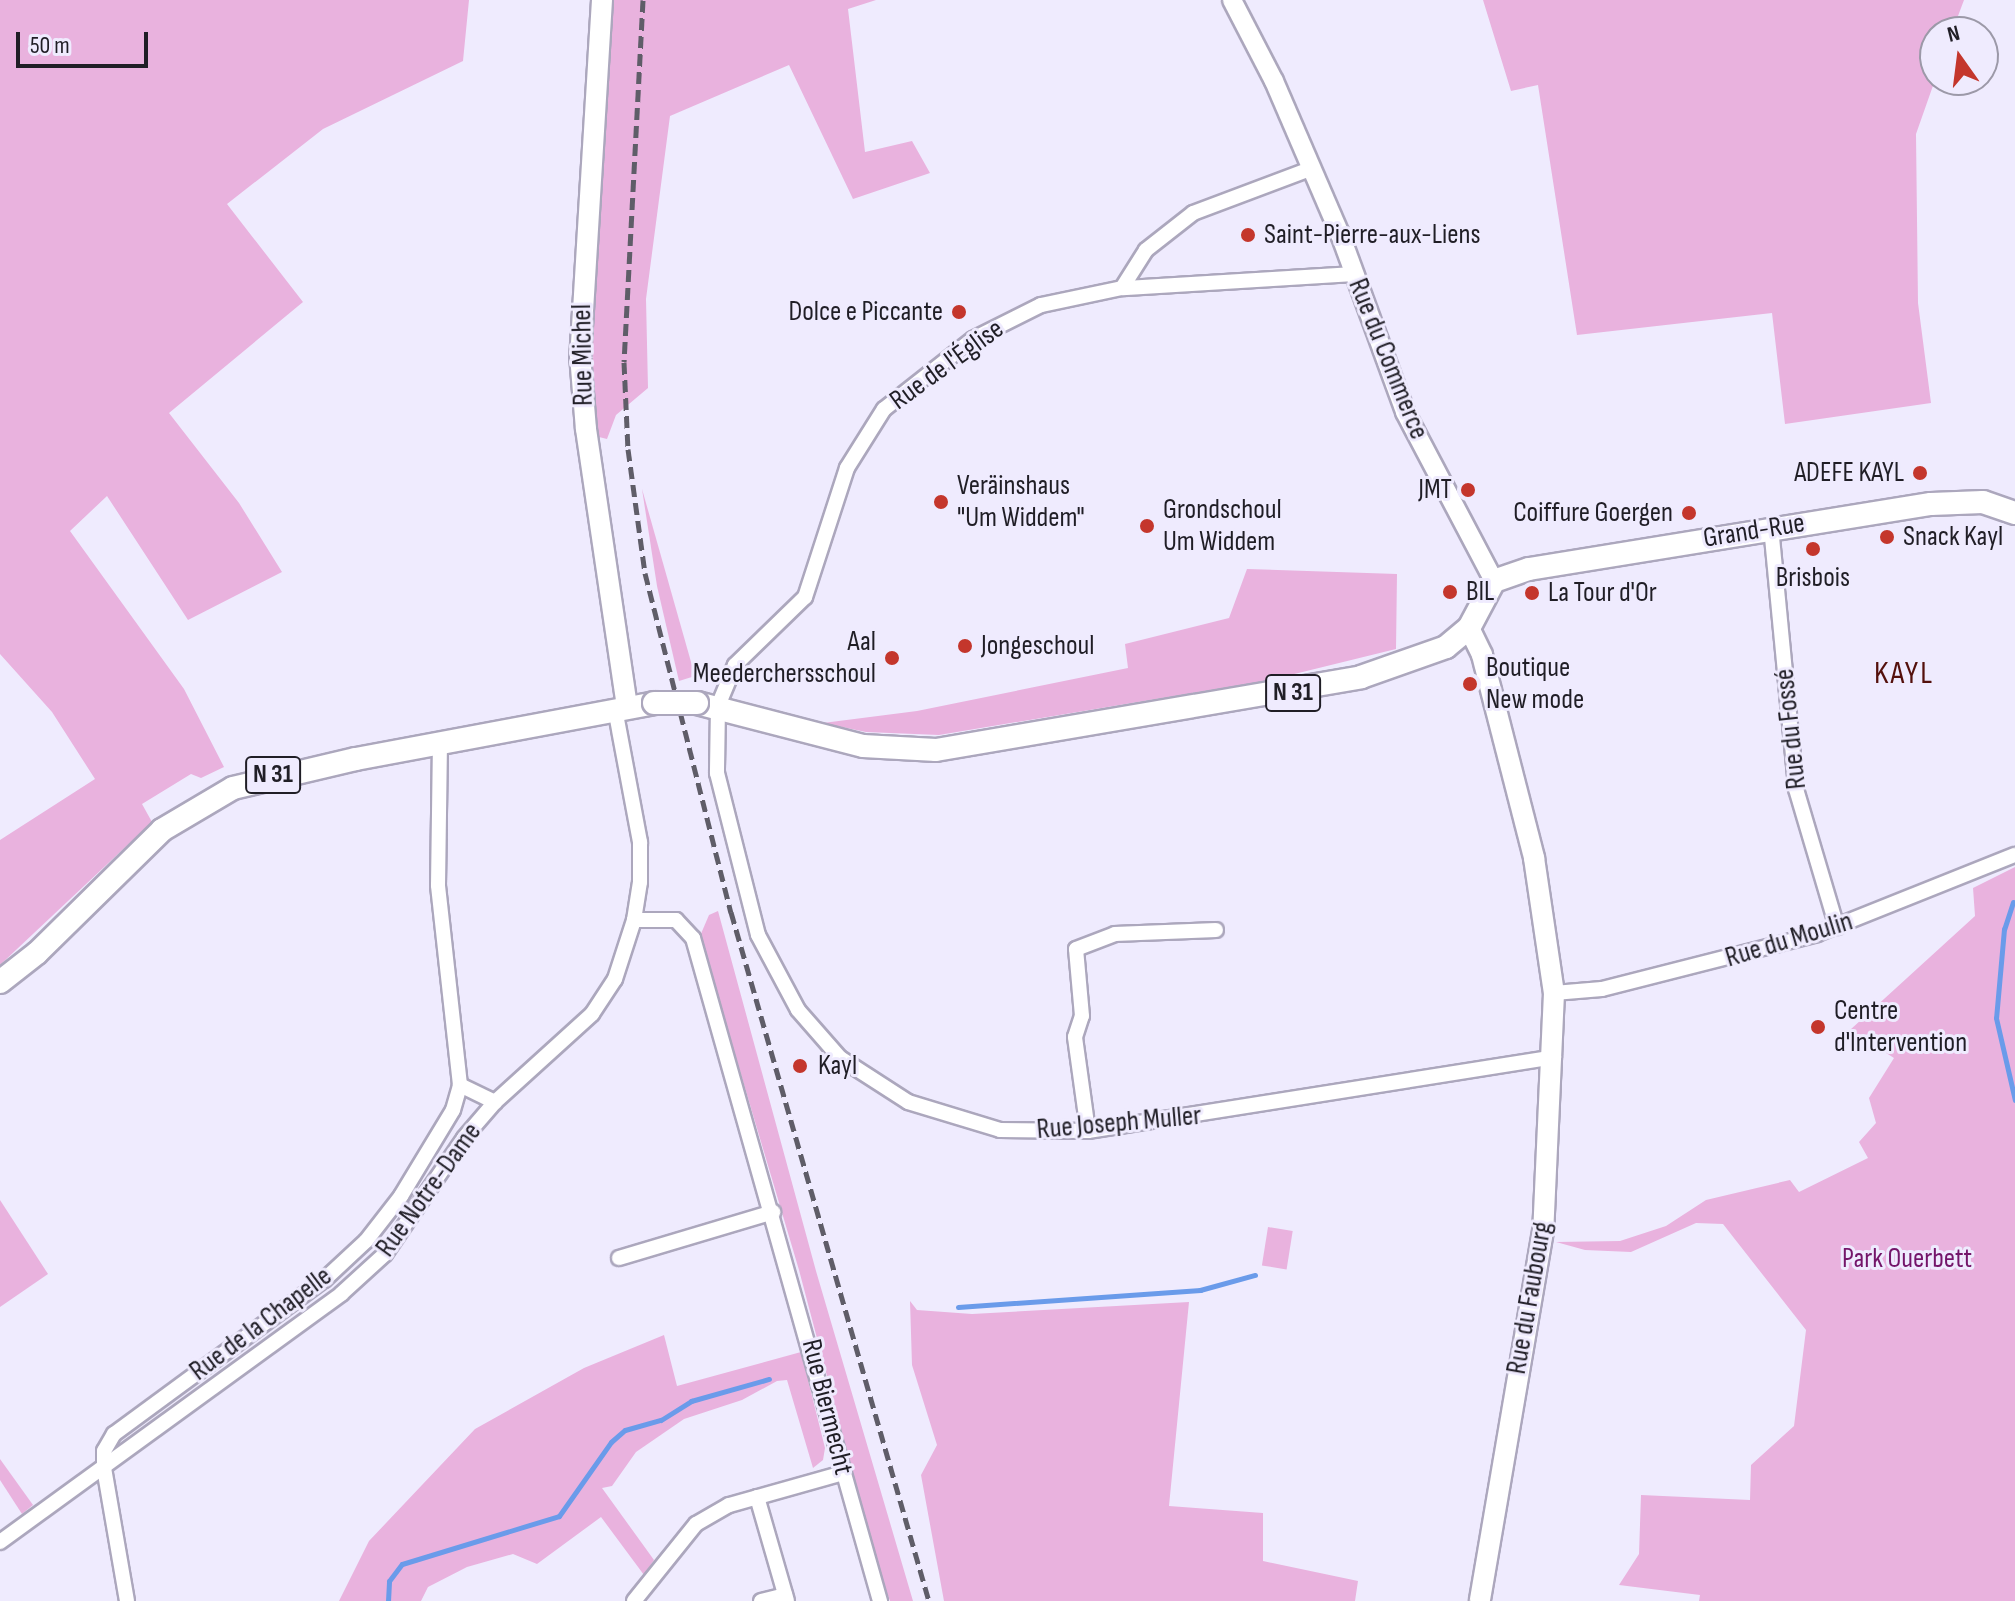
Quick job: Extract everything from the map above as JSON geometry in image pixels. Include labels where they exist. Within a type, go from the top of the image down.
[{"type":"main road","name":"Rue Michel","points":[[602,0],[580,367],[621,708]]},
{"type":"main road","name":"Grand-Rue","points":[[1494,581],[1529,569],[1771,527],[1931,504],[1983,502],[2015,513]]},
{"type":"main road","name":"N 31","points":[[0,982],[37,953],[124,863],[197,805],[271,776],[654,703],[707,704],[863,746],[936,750],[1319,687],[1413,660],[1446,647],[1469,628],[1494,581]]},
{"type":"main road","points":[[1469,628],[1482,655],[1534,858],[1554,993]]},
{"type":"main road","name":"Rue du Faubourg","points":[[1480,1601],[1543,1231],[1554,1057],[1554,993]]},
{"type":"street","name":"Rue du Commerce","points":[[1232,0],[1310,169],[1354,274],[1405,412],[1494,581]]},
{"type":"street","points":[[1122,288],[1146,250],[1193,213],[1310,169]]},
{"type":"street","name":"Rue de l'Église","points":[[707,704],[735,665],[805,597],[847,468],[884,409],[1000,323],[1041,305],[1122,288],[1169,289],[1354,274]]},
{"type":"street","name":"Rue du Fossé","points":[[1771,527],[1796,789],[1837,927]]},
{"type":"street","name":"Rue Joseph Muller","points":[[707,704],[717,773],[758,935],[798,1010],[840,1058],[908,1102],[954,1120],[1012,1131],[1088,1131],[1554,1057]]},
{"type":"street","name":"Rue Notre-Dame","points":[[0,1542],[307,1321],[385,1254],[464,1138],[495,1102],[592,1014],[615,979],[634,920],[640,842],[621,708]]},
{"type":"street","name":"Rue de la Chapelle","points":[[104,1468],[104,1451],[114,1434],[324,1280],[366,1241],[401,1196],[453,1110],[460,1085],[438,885],[440,743]]},
{"type":"street","name":"Rue du Moulin","points":[[1554,993],[1602,989],[1743,956],[1837,927],[2015,855]]},
{"type":"street","name":"Rue Biermecht","points":[[634,920],[676,920],[693,938],[773,1212],[880,1601]]},
{"type":"street","points":[[1088,1131],[1075,1037],[1082,1016],[1076,949],[1115,934],[1216,930]]},
{"type":"street","points":[[460,1085],[495,1102]]},
{"type":"street","points":[[619,1258],[773,1212]]},
{"type":"street","points":[[104,1468],[127,1601]]},
{"type":"street","points":[[634,1601],[649,1588],[696,1524],[729,1505],[843,1473]]},
{"type":"street","points":[[757,1497],[786,1598],[761,1601]]},
{"type":"street","points":[[649,1588],[659,1601]]},
{"type":"green space","points":[[0,0],[469,0],[463,61],[323,129],[227,204],[303,302],[169,413],[239,503],[282,572],[188,620],[107,496],[70,531],[184,689],[224,767],[201,778],[191,774],[142,804],[152,822],[0,965],[0,840],[95,779],[52,712],[0,654]]},
{"type":"green space","points":[[610,0],[876,0],[848,9],[865,152],[912,141],[930,173],[853,199],[789,65],[670,116],[646,299],[648,388],[616,415],[607,439],[595,436],[587,368]]},
{"type":"green space","points":[[1483,0],[1964,0],[1958,16],[1919,16],[1919,96],[1929,96],[1916,134],[1918,303],[1931,403],[1785,424],[1772,313],[1577,335],[1538,85],[1511,91]]},
{"type":"green space","points":[[642,489],[695,676],[679,681],[657,586]]},
{"type":"green space","points":[[1247,569],[1397,574],[1396,649],[1270,680],[939,735],[866,732],[823,723],[917,711],[1128,668],[1125,644],[1229,618]]},
{"type":"green space","name":"Park Ouerbett","points":[[2015,867],[2015,1601],[1699,1601],[1700,1595],[1619,1585],[1639,1554],[1641,1495],[1750,1500],[1751,1465],[1794,1426],[1806,1330],[1723,1224],[1696,1223],[1631,1252],[1585,1250],[1556,1242],[1620,1241],[1666,1226],[1706,1200],[1790,1180],[1799,1192],[1868,1158],[1859,1142],[1876,1123],[1869,1098],[1894,1058],[1850,1030],[1975,916],[1973,888]]},
{"type":"green space","points":[[718,911],[816,1271],[913,1601],[890,1601],[878,1569],[799,1270],[700,936],[709,915]]},
{"type":"green space","points":[[0,1200],[48,1274],[0,1307]]},
{"type":"green space","points":[[1268,1227],[1293,1231],[1287,1269],[1262,1266]]},
{"type":"green space","points":[[910,1301],[917,1310],[972,1314],[1189,1302],[1169,1506],[1263,1513],[1263,1561],[1358,1581],[1355,1601],[944,1601],[921,1475],[937,1445],[912,1365]]},
{"type":"green space","points":[[664,1335],[677,1386],[801,1352],[825,1448],[823,1460],[813,1468],[787,1380],[777,1381],[742,1400],[684,1419],[636,1452],[612,1486],[602,1488],[654,1560],[644,1575],[601,1517],[537,1564],[513,1554],[467,1567],[428,1587],[421,1601],[339,1601],[369,1541],[475,1429],[584,1368]]},
{"type":"green space","points":[[0,1459],[33,1505],[22,1514],[0,1480]]},
{"type":"waterway","points":[[2013,902],[2004,929],[1996,1018],[2015,1100]]},
{"type":"waterway","points":[[958,1307],[1200,1290],[1255,1275]]},
{"type":"waterway","points":[[388,1601],[389,1581],[402,1564],[559,1516],[611,1442],[625,1430],[661,1420],[691,1401],[769,1379]]},
{"type":"railway","points":[[643,0],[624,362],[628,449],[645,573],[731,912],[929,1601]]},
{"type":"place","name":"Saint-Pierre-aux-Liens","points":[[1248,235]]},
{"type":"place","name":"Dolce e Piccante","points":[[959,312]]},
{"type":"place","name":"ADEFE KAYL","points":[[1920,473]]},
{"type":"place","name":"JMT","points":[[1468,490]]},
{"type":"place","name":"Veräinshaus \"Um Widdem\"","points":[[941,502]]},
{"type":"place","name":"Coiffure Goergen","points":[[1689,513]]},
{"type":"place","name":"Grondschoul Um Widdem","points":[[1147,526]]},
{"type":"place","name":"Snack Kayl","points":[[1887,537]]},
{"type":"place","name":"Brisbois","points":[[1813,549]]},
{"type":"place","name":"BIL","points":[[1450,592]]},
{"type":"place","name":"La Tour d'Or","points":[[1532,593]]},
{"type":"place","name":"Jongeschoul","points":[[965,646]]},
{"type":"place","name":"Aal Meederchersschoul","points":[[892,658]]},
{"type":"place","name":"Boutique New mode","points":[[1470,684]]},
{"type":"place","name":"Centre d'Intervention","points":[[1818,1027]]},
{"type":"place","name":"Kayl","points":[[800,1066]]},
{"type":"district","name":"KAYL","points":[[1904,674]]}]
